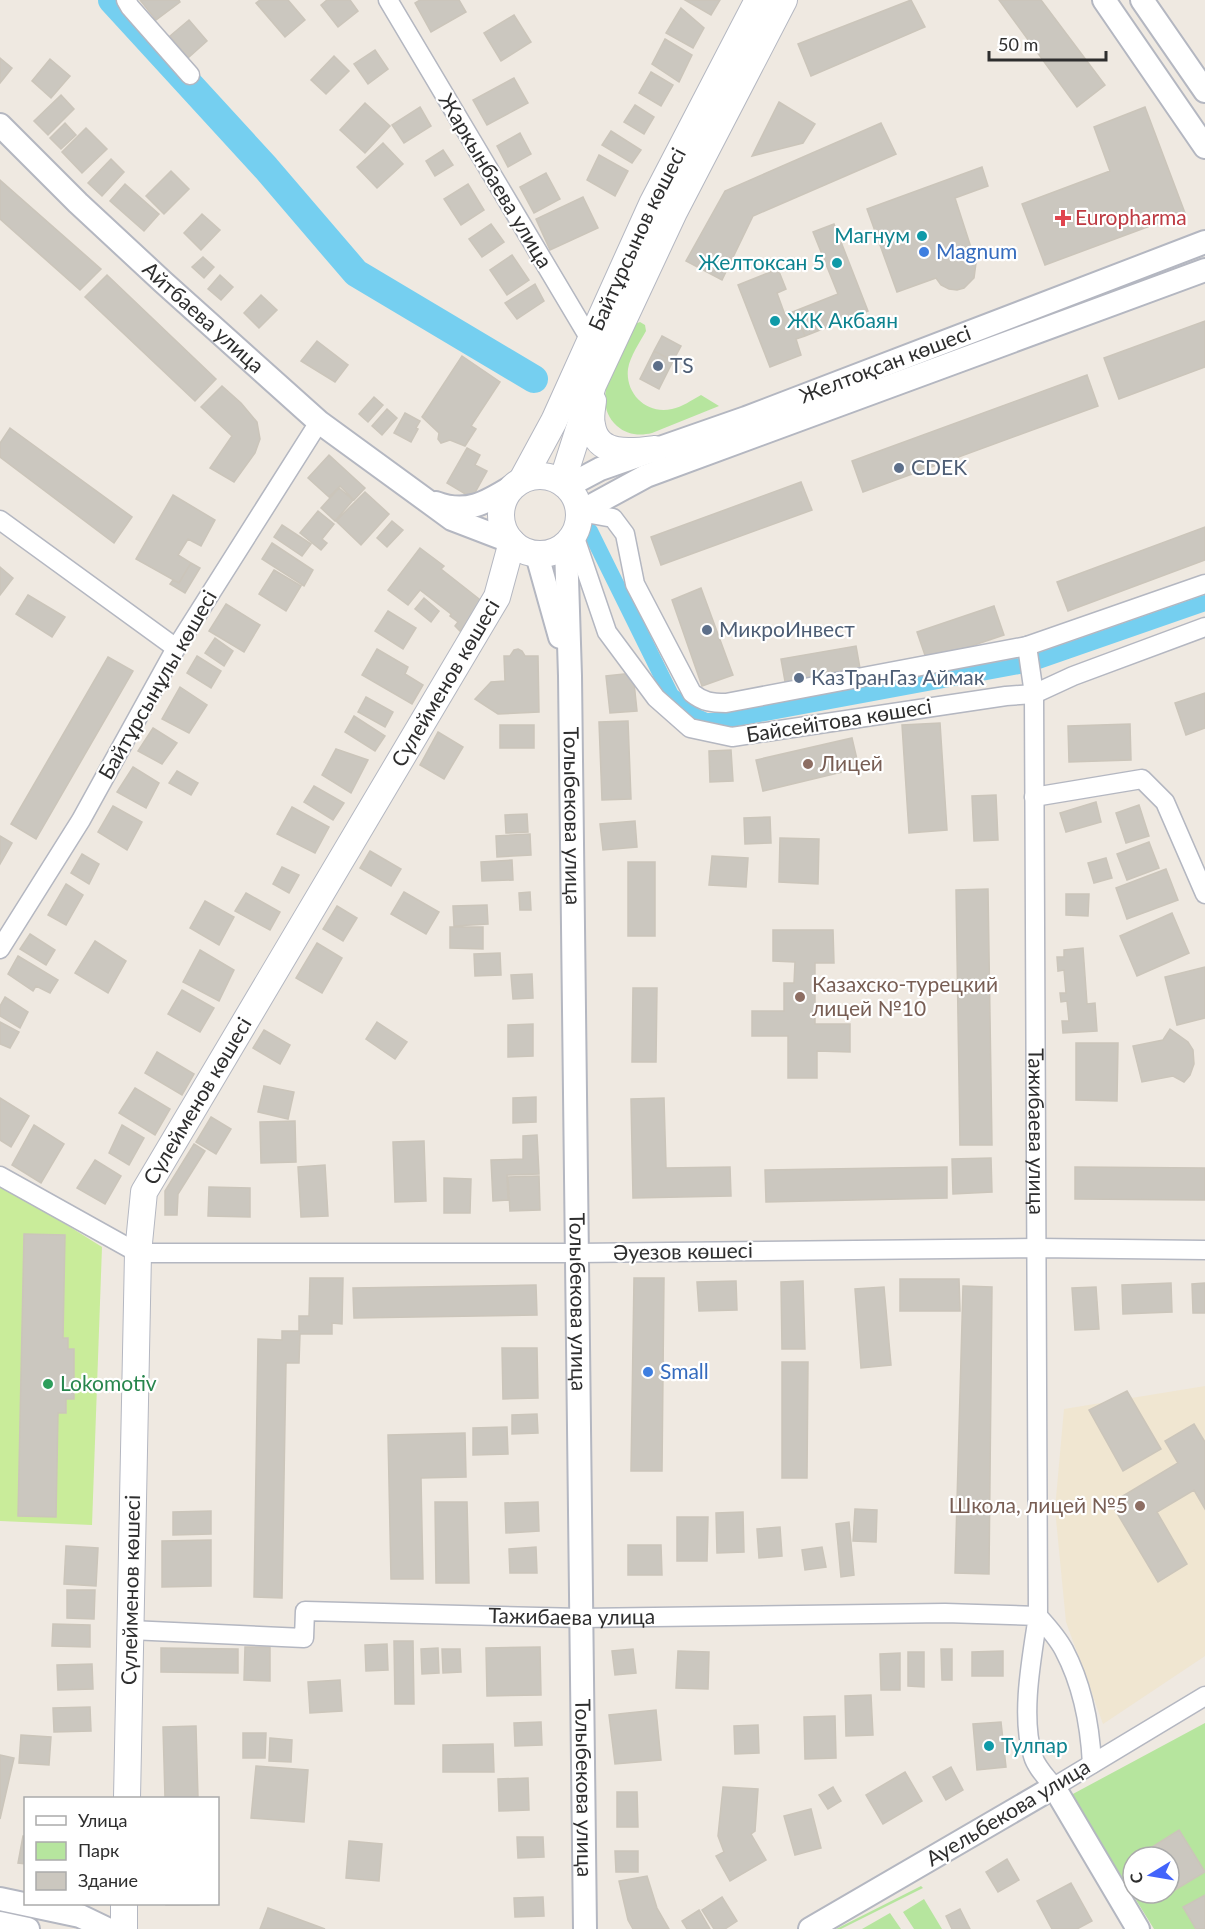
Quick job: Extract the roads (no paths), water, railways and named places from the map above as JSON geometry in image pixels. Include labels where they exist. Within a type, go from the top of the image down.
[{"type":"main road","name":"Байтұрсынов көшесі","points":[[565,484],[593,385],[598,350],[652,204],[758,0]]},
{"type":"main road","name":"Байтұрсынов көшесі","points":[[517,483],[598,350],[674,212],[784,0]]},
{"type":"main road","points":[[593,385],[592,428],[603,444],[612,450],[621,452],[655,449]]},
{"type":"main road","points":[[542,475],[553,477],[565,484],[574,494],[573,531],[547,554],[537,555],[519,548],[505,532],[501,520],[503,502],[517,483],[542,475]]},
{"type":"main road","name":"Сүлейменов көшесі","points":[[127,1797],[138,1253],[144,1192],[497,597],[512,542]]},
{"type":"main road","points":[[124,1905],[124,1929]]},
{"type":"street","points":[[126,0],[190,75]]},
{"type":"street","name":"Жаркынбаева улица","points":[[388,0],[598,350]]},
{"type":"street","points":[[1104,0],[1205,147]]},
{"type":"street","points":[[1142,0],[1205,91]]},
{"type":"street","name":"Айтбаева улица","points":[[0,125],[78,203],[319,422],[420,497]]},
{"type":"street","name":"Желтоқсан көшесі","points":[[565,484],[600,469],[757,414],[1205,242]]},
{"type":"street","name":"Желтоқсан көшесі","points":[[573,531],[646,476],[1205,270]]},
{"type":"street","name":"Байтұрсынұлы көшесі","points":[[0,949],[81,820],[176,648],[319,422]]},
{"type":"street","points":[[420,497],[450,509],[470,508],[490,500],[517,483]]},
{"type":"street","points":[[420,497],[452,519],[512,542]]},
{"type":"street","name":"Байсейітова көшесі","points":[[1205,584],[1027,646],[726,703],[709,702],[692,693],[635,584],[625,534],[613,518],[573,531],[607,632],[656,698],[690,728],[732,737],[1034,694],[1073,676],[1205,627]]},
{"type":"street","points":[[0,520],[176,648]]},
{"type":"street","points":[[570,676],[573,531]]},
{"type":"street","points":[[537,555],[570,676]]},
{"type":"street","name":"Тажибаева улица","points":[[1027,646],[1034,694],[1038,1616],[1031,1662],[1028,1720],[1033,1758],[1054,1787],[1138,1929]]},
{"type":"street","name":"Толыбекова улица","points":[[570,676],[585,1929]]},
{"type":"street","points":[[1034,796],[1142,779],[1165,802],[1205,894]]},
{"type":"street","name":"Әуезов көшесі","points":[[0,1176],[138,1253],[576,1253],[1037,1248],[1205,1250]]},
{"type":"street","name":"Тажибаева улица","points":[[130,1630],[304,1638],[305,1611],[581,1618],[945,1613],[1038,1616]]},
{"type":"street","points":[[1038,1616],[1064,1648],[1082,1698],[1092,1764]]},
{"type":"street","name":"Ауельбекова улица","points":[[810,1929],[1205,1696]]},
{"type":"street","points":[[0,1899],[24,1904]]},
{"type":"street","points":[[28,1905],[80,1916],[107,1929]]},
{"type":"street","points":[[0,1923],[28,1929]]},
{"type":"waterway","points":[[112,0],[266,168],[356,273],[534,379]]},
{"type":"waterway","points":[[590,531],[671,695],[695,716],[706,721],[722,721],[1030,664],[1205,603]]},
{"type":"place","name":"Europharma","points":[[1063,218]]},
{"type":"place","name":"Магнум","points":[[922,236]]},
{"type":"place","name":"Magnum","points":[[924,252]]},
{"type":"place","name":"Желтоксан 5","points":[[837,263]]},
{"type":"place","name":"ЖК Акбаян","points":[[775,321]]},
{"type":"place","name":"TS","points":[[658,366]]},
{"type":"place","name":"CDEK","points":[[899,468]]},
{"type":"place","name":"МикроИнвест","points":[[707,630]]},
{"type":"place","name":"КазТранГаз Аймак","points":[[799,678]]},
{"type":"place","name":"Лицей","points":[[808,764]]},
{"type":"place","name":"Казахско-турецкий лицей №10","points":[[800,997]]},
{"type":"place","name":"Small","points":[[648,1372]]},
{"type":"place","name":"Lokomotiv","points":[[48,1384]]},
{"type":"place","name":"Школа, лицей №5","points":[[1140,1506]]},
{"type":"place","name":"Тулпар","points":[[989,1746]]}]
